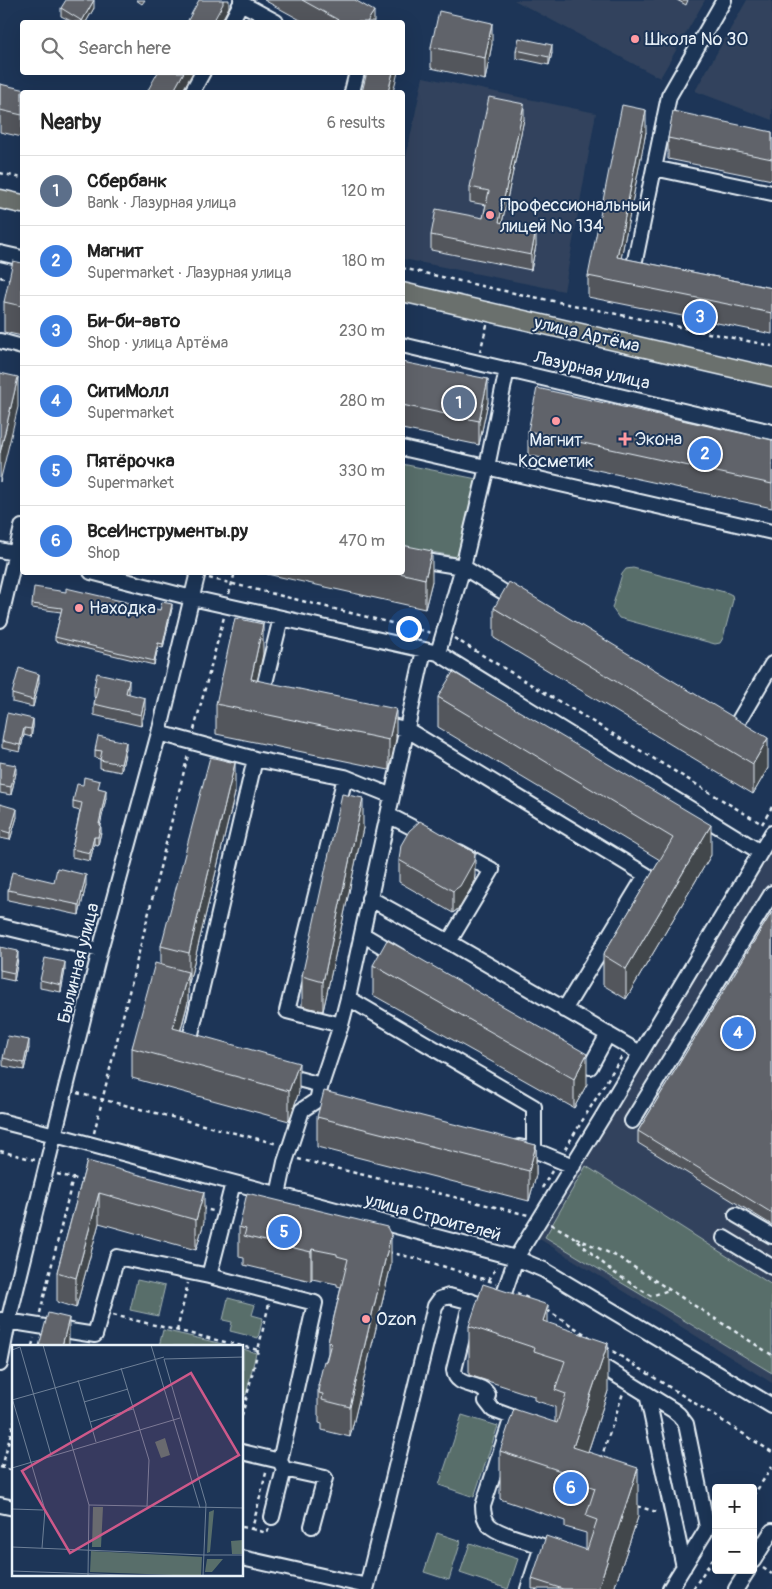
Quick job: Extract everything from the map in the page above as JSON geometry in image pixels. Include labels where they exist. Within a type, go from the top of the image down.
[{"type":"main road","points":[[0,199],[20,204]]},
{"type":"main road","name":"улица Артёма","points":[[405,293],[772,377]]},
{"type":"street","points":[[652,274],[633,270],[669,96],[724,0]]},
{"type":"street","points":[[232,20],[241,2],[272,20]]},
{"type":"street","points":[[193,90],[201,75]]},
{"type":"street","points":[[352,90],[356,75]]},
{"type":"street","points":[[654,168],[772,193]]},
{"type":"street","points":[[0,252],[20,257]]},
{"type":"street","points":[[0,341],[20,346]]},
{"type":"street","name":"Лазурная улица","points":[[405,346],[772,432]]},
{"type":"street","points":[[438,653],[463,567],[487,467],[507,369]]},
{"type":"street","points":[[405,449],[772,532]]},
{"type":"street","points":[[0,550],[19,554],[0,620]]},
{"type":"street","points":[[405,557],[463,567],[529,608]]},
{"type":"street","points":[[103,575],[226,606],[438,653],[760,852]]},
{"type":"street","name":"Былинная улица","points":[[0,1364],[4,1321],[46,1172],[100,950],[159,733],[197,575]]},
{"type":"street","points":[[278,703],[268,701],[262,695],[280,618]]},
{"type":"street","points":[[278,1195],[302,1110],[322,1101],[321,1085],[348,998],[424,650]]},
{"type":"street","points":[[731,733],[772,664]]},
{"type":"street","points":[[360,720],[406,729],[646,875],[564,1010]]},
{"type":"street","points":[[159,733],[255,759],[345,777],[392,796]]},
{"type":"street","points":[[195,1053],[186,1050],[255,759]]},
{"type":"street","points":[[341,1025],[287,1011],[345,777]]},
{"type":"street","points":[[388,815],[492,870],[449,942]]},
{"type":"street","points":[[244,1558],[367,1587],[437,1302],[449,1296],[505,1312],[506,1288],[516,1258],[772,833]]},
{"type":"street","points":[[632,1120],[772,893]]},
{"type":"street","points":[[370,898],[640,1053]]},
{"type":"street","points":[[0,926],[100,950]]},
{"type":"street","points":[[362,934],[412,964]]},
{"type":"street","points":[[348,998],[534,1107],[534,1150]]},
{"type":"street","points":[[556,1047],[590,1067],[608,1034]]},
{"type":"street","points":[[272,1073],[321,1085]]},
{"type":"street","name":"улица Строителей","points":[[0,1121],[516,1258],[544,1270],[772,1406]]},
{"type":"street","points":[[506,1144],[534,1150],[573,1166]]},
{"type":"street","points":[[209,1276],[233,1183]]},
{"type":"street","points":[[736,1214],[772,1236]]},
{"type":"street","points":[[724,1238],[772,1267]]},
{"type":"street","points":[[4,1321],[37,1326],[94,1341],[117,1257],[209,1276],[314,1303],[278,1463],[272,1517]]},
{"type":"street","points":[[471,1301],[454,1374],[458,1380],[485,1390],[488,1395],[486,1401],[493,1410],[517,1420],[483,1506],[483,1514],[490,1526],[498,1531],[553,1549],[561,1556]]},
{"type":"street","points":[[578,1351],[676,1412],[686,1424],[707,1527],[670,1589]]},
{"type":"street","points":[[647,1394],[684,1567]]},
{"type":"street","points":[[244,1453],[325,1478],[312,1526]]},
{"type":"street","points":[[757,1555],[772,1531]]},
{"type":"street","points":[[528,1589],[542,1546]]},
{"type":"street","points":[[736,1589],[745,1574]]},
{"type":"path","points":[[0,173],[20,178]]},
{"type":"path","points":[[405,269],[772,346]]},
{"type":"path","points":[[0,277],[15,281]]},
{"type":"path","points":[[493,298],[495,289]]},
{"type":"path","points":[[477,362],[487,324]]},
{"type":"path","points":[[91,1144],[233,575]]},
{"type":"path","points":[[66,1090],[281,1144],[299,1159],[540,1218],[572,1236],[618,1257],[772,1355]]},
{"type":"path","points":[[0,1151],[35,1160],[46,1172],[92,1182]]},
{"type":"path","points":[[32,1345],[73,1178]]},
{"type":"path","points":[[196,1207],[225,1214]]},
{"type":"path","points":[[572,1236],[613,1272],[651,1296],[669,1290]]},
{"type":"path","points":[[385,1251],[470,1274],[506,1288],[534,1302]]},
{"type":"path","points":[[177,1331],[190,1272]]},
{"type":"path","points":[[244,1409],[272,1292]]},
{"type":"path","points":[[543,1307],[592,1338]]},
{"type":"path","points":[[101,1313],[237,1345]]},
{"type":"path","points":[[600,1344],[772,1452]]},
{"type":"path","points":[[244,1347],[258,1350]]},
{"type":"path","points":[[598,1466],[626,1381]]},
{"type":"path","points":[[1,1468],[12,1428]]},
{"type":"path","points":[[244,1527],[252,1529],[278,1463]]},
{"type":"path","points":[[757,1490],[772,1467]]},
{"type":"path","points":[[630,1504],[673,1518]]},
{"type":"path","points":[[693,1589],[712,1560]]},
{"type":"shaded area","name":"Школа № 30","points":[[514,0],[705,0],[660,78]]},
{"type":"shaded area","points":[[747,0],[772,0],[772,120],[695,91]]},
{"type":"shaded area","name":"Профессиональный лицей № 134","points":[[423,77],[596,113],[564,291],[405,259],[405,162]]},
{"type":"shaded area","points":[[772,847],[772,1383],[538,1238]]},
{"type":"green space","points":[[405,465],[487,481],[472,560],[405,546]]},
{"type":"green space","points":[[633,568],[732,595],[733,600],[720,643],[715,644],[619,618],[612,608],[622,574],[626,569]]},
{"type":"green space","points":[[586,1166],[772,1285],[772,1373],[545,1237]]},
{"type":"green space","points":[[137,1280],[165,1286],[158,1316],[130,1310]]},
{"type":"green space","points":[[228,1298],[255,1305],[252,1315],[263,1318],[258,1338],[230,1331],[232,1322],[223,1320]]},
{"type":"green space","points":[[163,1330],[227,1345],[159,1345]]},
{"type":"green space","points":[[244,1349],[256,1353],[246,1395],[244,1394]]},
{"type":"green space","points":[[462,1415],[498,1426],[474,1497],[439,1485]]},
{"type":"green space","points":[[437,1533],[461,1541],[449,1580],[424,1572]]},
{"type":"green space","points":[[470,1543],[518,1559],[508,1589],[460,1573]]},
{"type":"building","points":[[66,0],[94,0],[83,20],[61,8]]},
{"type":"building","points":[[199,0],[223,0],[223,4],[214,20],[188,20]]},
{"type":"building","points":[[302,0],[355,0],[374,11],[368,20],[338,20]]},
{"type":"building","points":[[439,11],[492,23],[485,58],[431,47]]},
{"type":"building","points":[[519,38],[552,45],[549,57],[516,50]]},
{"type":"building","points":[[156,75],[182,75],[174,90],[148,90]]},
{"type":"building","points":[[366,75],[392,75],[388,90],[362,90]]},
{"type":"building","points":[[0,84],[26,90],[20,90],[20,115],[0,110]]},
{"type":"building","points":[[489,97],[524,104],[499,222],[536,230],[531,255],[431,235],[436,209],[483,218],[489,191],[470,187]]},
{"type":"building","points":[[622,105],[646,110],[617,257],[772,288],[772,313],[588,276]]},
{"type":"building","points":[[673,111],[772,132],[772,159],[668,138]]},
{"type":"building","points":[[13,261],[20,263],[20,306],[4,302]]},
{"type":"building","points":[[405,363],[488,379],[479,421],[405,406]]},
{"type":"building","points":[[0,373],[18,377],[0,453]]},
{"type":"building","points":[[537,388],[772,440],[772,484],[528,431]]},
{"type":"building","points":[[405,546],[432,551],[425,579],[405,574]]},
{"type":"building","points":[[509,582],[768,738],[753,764],[494,608]]},
{"type":"building","points":[[34,587],[66,592],[66,588],[160,610],[162,602],[172,604],[163,644],[158,643],[154,661],[55,637],[62,608],[32,604]]},
{"type":"building","points":[[235,618],[263,624],[251,679],[396,709],[389,740],[216,704]]},
{"type":"building","points":[[19,668],[39,674],[33,700],[12,694]]},
{"type":"building","points":[[453,672],[711,825],[626,969],[603,955],[673,838],[438,697]]},
{"type":"building","points":[[97,673],[129,680],[126,693],[145,698],[141,715],[94,704],[98,687],[94,686]]},
{"type":"building","points":[[7,713],[33,719],[31,729],[24,728],[20,745],[2,741]]},
{"type":"building","points":[[98,736],[126,742],[121,764],[100,760],[102,751],[95,750]]},
{"type":"building","points":[[210,757],[235,763],[189,953],[161,946]]},
{"type":"building","points":[[0,762],[16,765],[11,787],[0,785]]},
{"type":"building","points":[[84,777],[100,781],[98,788],[106,790],[98,837],[94,837],[90,853],[72,849],[82,803],[73,801],[77,784],[83,785]]},
{"type":"building","points":[[342,794],[363,798],[323,982],[302,976]]},
{"type":"building","points":[[0,804],[17,809],[10,833],[0,830]]},
{"type":"building","points":[[420,821],[475,853],[474,861],[460,886],[453,891],[399,860],[401,845],[409,831]]},
{"type":"building","points":[[57,868],[86,875],[79,905],[8,890],[12,872],[54,882]]},
{"type":"building","points":[[772,912],[772,1213],[638,1131]]},
{"type":"building","points":[[387,940],[587,1054],[574,1079],[373,965]]},
{"type":"building","points":[[0,947],[18,951],[14,973],[0,970]]},
{"type":"building","points":[[45,958],[65,962],[61,985],[40,980]]},
{"type":"building","points":[[155,963],[188,972],[173,1028],[299,1063],[289,1091],[132,1048]]},
{"type":"building","points":[[8,1036],[29,1040],[24,1063],[3,1058]]},
{"type":"building","points":[[324,1091],[536,1145],[529,1171],[317,1117]]},
{"type":"building","points":[[87,1161],[204,1192],[196,1220],[99,1193],[76,1278],[57,1272]]},
{"type":"building","points":[[247,1193],[387,1227],[391,1235],[350,1407],[322,1400],[323,1394],[319,1393],[320,1386],[318,1386],[331,1343],[328,1342],[348,1259],[337,1256],[337,1254],[312,1249],[311,1252],[244,1236],[246,1229],[239,1227]]},
{"type":"building","points":[[483,1284],[548,1305],[543,1321],[608,1343],[573,1447],[638,1468],[598,1589],[563,1589],[532,1579],[546,1536],[587,1550],[597,1520],[586,1516],[595,1488],[565,1478],[567,1473],[500,1451],[514,1409],[557,1423],[566,1394],[555,1390],[565,1361],[534,1351],[535,1348],[469,1326]]},
{"type":"building","points":[[48,1313],[69,1318],[62,1345],[39,1345]]},
{"type":"place","name":"Школа № 30","points":[[635,39]]},
{"type":"place","name":"Профессиональный лицей № 134","points":[[490,215]]},
{"type":"place","name":"Би-би-авто","points":[[700,317]]},
{"type":"place","name":"Сбербанк","points":[[459,403]]},
{"type":"place","name":"Магнит Косметик","points":[[556,421]]},
{"type":"place","name":"Экона","points":[[625,439]]},
{"type":"place","name":"Магнит","points":[[705,454]]},
{"type":"place","name":"Находка","points":[[79,608]]},
{"type":"place","name":"СитиМолл","points":[[738,1033]]},
{"type":"place","name":"Пятёрочка","points":[[284,1232]]},
{"type":"place","name":"Ozon","points":[[366,1319]]},
{"type":"place","name":"ВсеИнструменты.ру","points":[[571,1488]]}]
